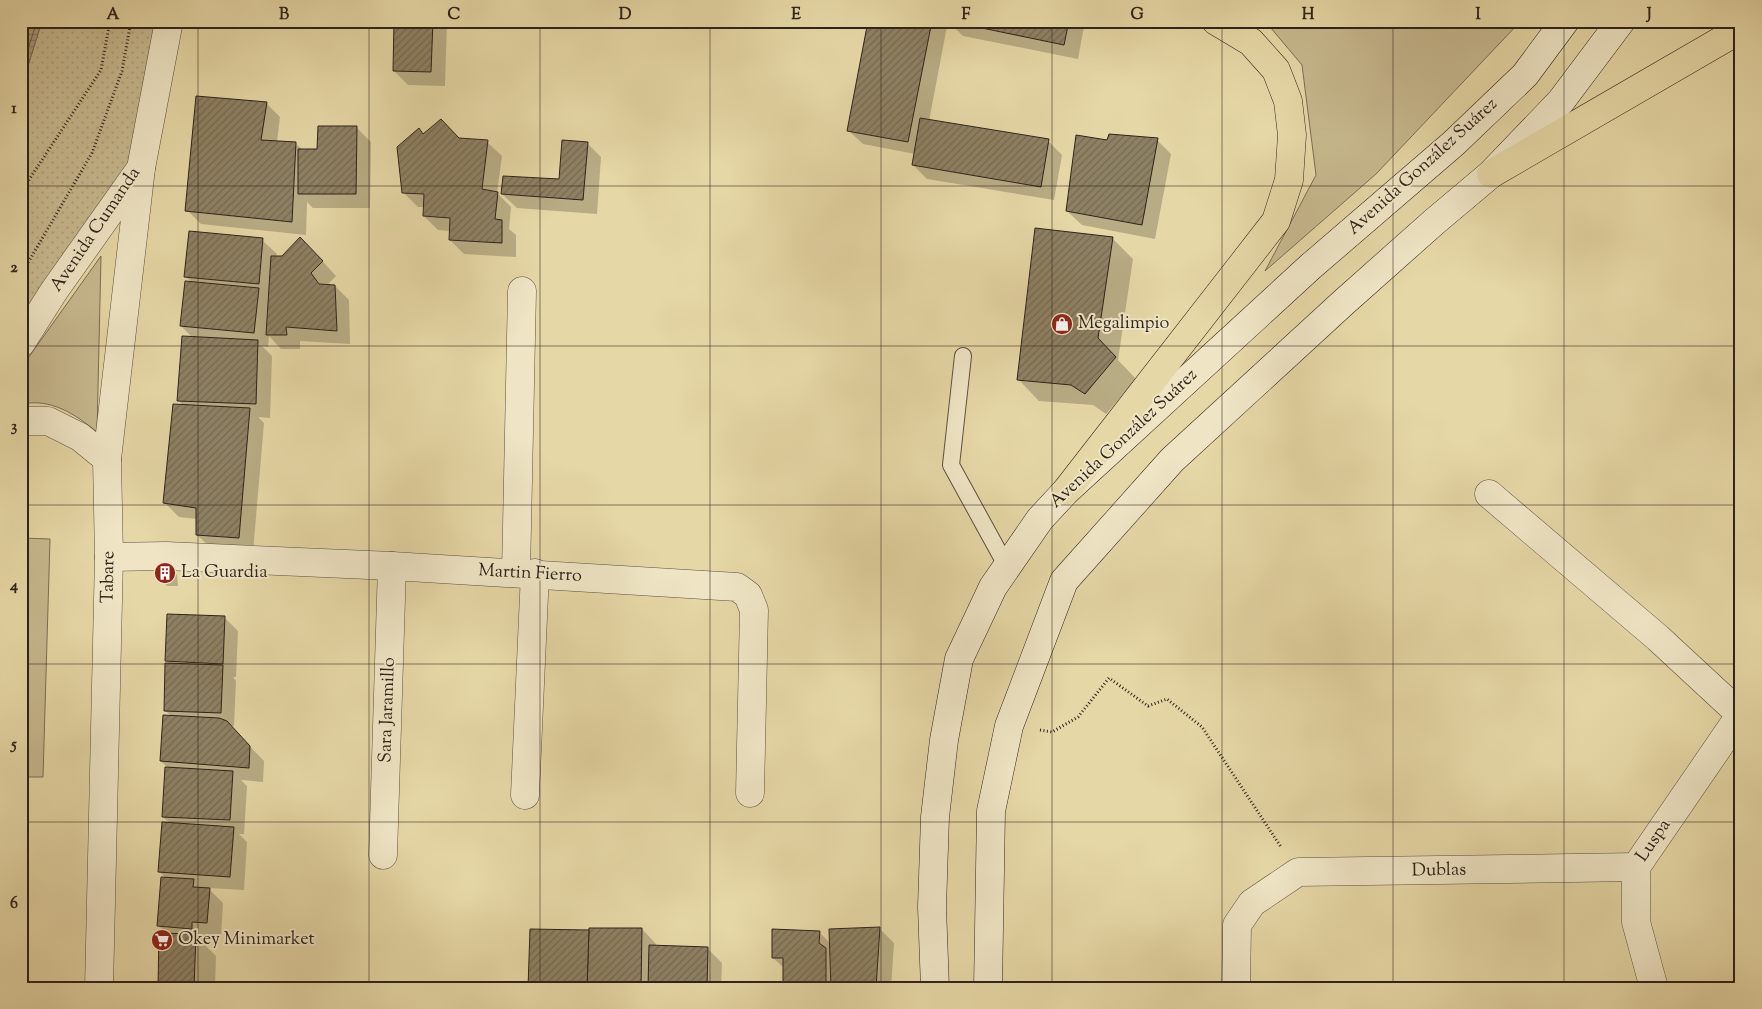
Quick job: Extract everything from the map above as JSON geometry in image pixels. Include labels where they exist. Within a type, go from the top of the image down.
[{"type":"main road","points":[[1066,491],[1276,221],[1289,180],[1292,134],[1288,101],[1276,70],[1251,42],[1216,21]]},
{"type":"main road","points":[[1491,174],[1741,29]]},
{"type":"street","name":"Avenida Cumanda","points":[[21,343],[54,292],[141,168],[169,21]]},
{"type":"street","name":"Avenida González Suárez","points":[[935,988],[932,907],[935,817],[944,740],[959,659],[993,587],[1040,519],[1066,491],[1310,267],[1454,143],[1525,75],[1565,21]]},
{"type":"street","points":[[988,988],[991,811],[1009,726],[1064,580],[1172,460],[1365,283],[1491,174],[1561,102],[1621,21]]},
{"type":"street","name":"Tabare","points":[[99,988],[110,557],[107,460],[141,168]]},
{"type":"street","points":[[522,291],[526,573],[525,796]]},
{"type":"street","points":[[21,421],[48,421],[80,437],[107,460]]},
{"type":"street","points":[[1489,494],[1658,638],[1740,714]]},
{"type":"street","name":"Martin Fierro","points":[[110,557],[166,556],[392,566],[738,587],[748,596],[754,610],[750,793]]},
{"type":"street","name":"Sara Jaramillo","points":[[383,855],[392,566]]},
{"type":"street","name":"Luspa","points":[[1654,988],[1636,922],[1636,867],[1740,714]]},
{"type":"street","name":"Dublas","points":[[1298,872],[1636,867]]},
{"type":"street","points":[[1236,988],[1237,926],[1252,903],[1298,872]]},
{"type":"lane","points":[[963,356],[951,465],[1007,567]]},
{"type":"path","points":[[21,192],[101,70],[110,21]]},
{"type":"path","points":[[21,270],[29,261],[92,153],[122,71],[131,21]]},
{"type":"path","points":[[1009,726],[1052,732],[1078,717],[1109,678],[1148,706],[1167,699],[1202,727],[1298,872]]},
{"type":"shaded area","points":[[42,21],[169,21],[141,168],[21,337],[21,88]]},
{"type":"shaded area","points":[[1265,21],[1519,21],[1376,174],[1265,271],[1316,175],[1302,65]]},
{"type":"shaded area","points":[[101,256],[97,432],[80,419],[52,405],[42,403],[21,404],[21,368]]},
{"type":"shaded area","points":[[21,538],[50,539],[43,777],[21,777]]},
{"type":"shaded area","points":[[21,798],[26,798],[23,883],[21,882]]},
{"type":"water","points":[[21,21],[42,21],[21,88]]},
{"type":"building","points":[[394,21],[433,21],[431,72],[393,71]]},
{"type":"building","points":[[868,21],[932,21],[908,142],[847,131]]},
{"type":"building","points":[[948,21],[1069,21],[1064,45]]},
{"type":"building","points":[[196,96],[267,102],[261,140],[296,142],[292,222],[185,211]]},
{"type":"building","points":[[920,118],[1049,139],[1041,187],[912,165]]},
{"type":"building","points":[[441,119],[459,138],[488,140],[482,189],[498,192],[495,219],[502,220],[502,243],[449,240],[450,218],[423,216],[424,194],[402,193],[397,147],[419,128],[423,134]]},
{"type":"building","points":[[318,126],[357,126],[356,194],[298,194],[298,149],[317,149]]},
{"type":"building","points":[[1109,134],[1158,138],[1142,225],[1066,211],[1076,135],[1107,140]]},
{"type":"building","points":[[562,140],[588,142],[583,200],[501,194],[503,176],[559,179]]},
{"type":"building","name":"Megalimpio","points":[[1035,228],[1113,237],[1098,338],[1116,357],[1085,394],[1071,385],[1017,380]]},
{"type":"building","points":[[189,231],[263,238],[259,284],[184,277]]},
{"type":"building","points":[[300,237],[323,261],[311,273],[319,284],[335,285],[337,331],[286,327],[287,335],[266,335],[271,256],[282,256]]},
{"type":"building","points":[[185,281],[259,288],[254,333],[180,326]]},
{"type":"building","points":[[182,336],[258,340],[256,404],[177,401]]},
{"type":"building","points":[[173,404],[250,408],[239,538],[196,535],[196,508],[163,503]]},
{"type":"building","name":"La Guardia","points":[[171,566],[171,579],[159,580],[158,567]]},
{"type":"building","points":[[167,614],[225,616],[223,664],[165,661]]},
{"type":"building","points":[[165,663],[223,665],[221,713],[164,711]]},
{"type":"building","points":[[163,715],[219,718],[227,721],[250,746],[249,768],[160,761]]},
{"type":"building","points":[[165,767],[233,771],[230,820],[162,817]]},
{"type":"building","points":[[162,822],[234,827],[230,877],[158,872]]},
{"type":"building","points":[[161,877],[194,879],[193,887],[210,888],[207,923],[192,922],[192,929],[157,926]]},
{"type":"building","points":[[880,927],[876,988],[831,988],[829,929]]},
{"type":"building","points":[[589,928],[642,928],[641,988],[587,988]]},
{"type":"building","points":[[530,929],[589,930],[587,988],[528,988]]},
{"type":"building","points":[[772,929],[820,931],[819,943],[826,948],[826,988],[783,988],[783,958],[772,958]]},
{"type":"building","points":[[159,933],[196,934],[194,988],[158,988]]},
{"type":"building","points":[[649,945],[708,947],[707,988],[648,988]]},
{"type":"place","name":"Megalimpio","points":[[1062,324]]},
{"type":"place","name":"La Guardia","points":[[165,573]]},
{"type":"place","name":"Okey Minimarket","points":[[162,940]]}]
